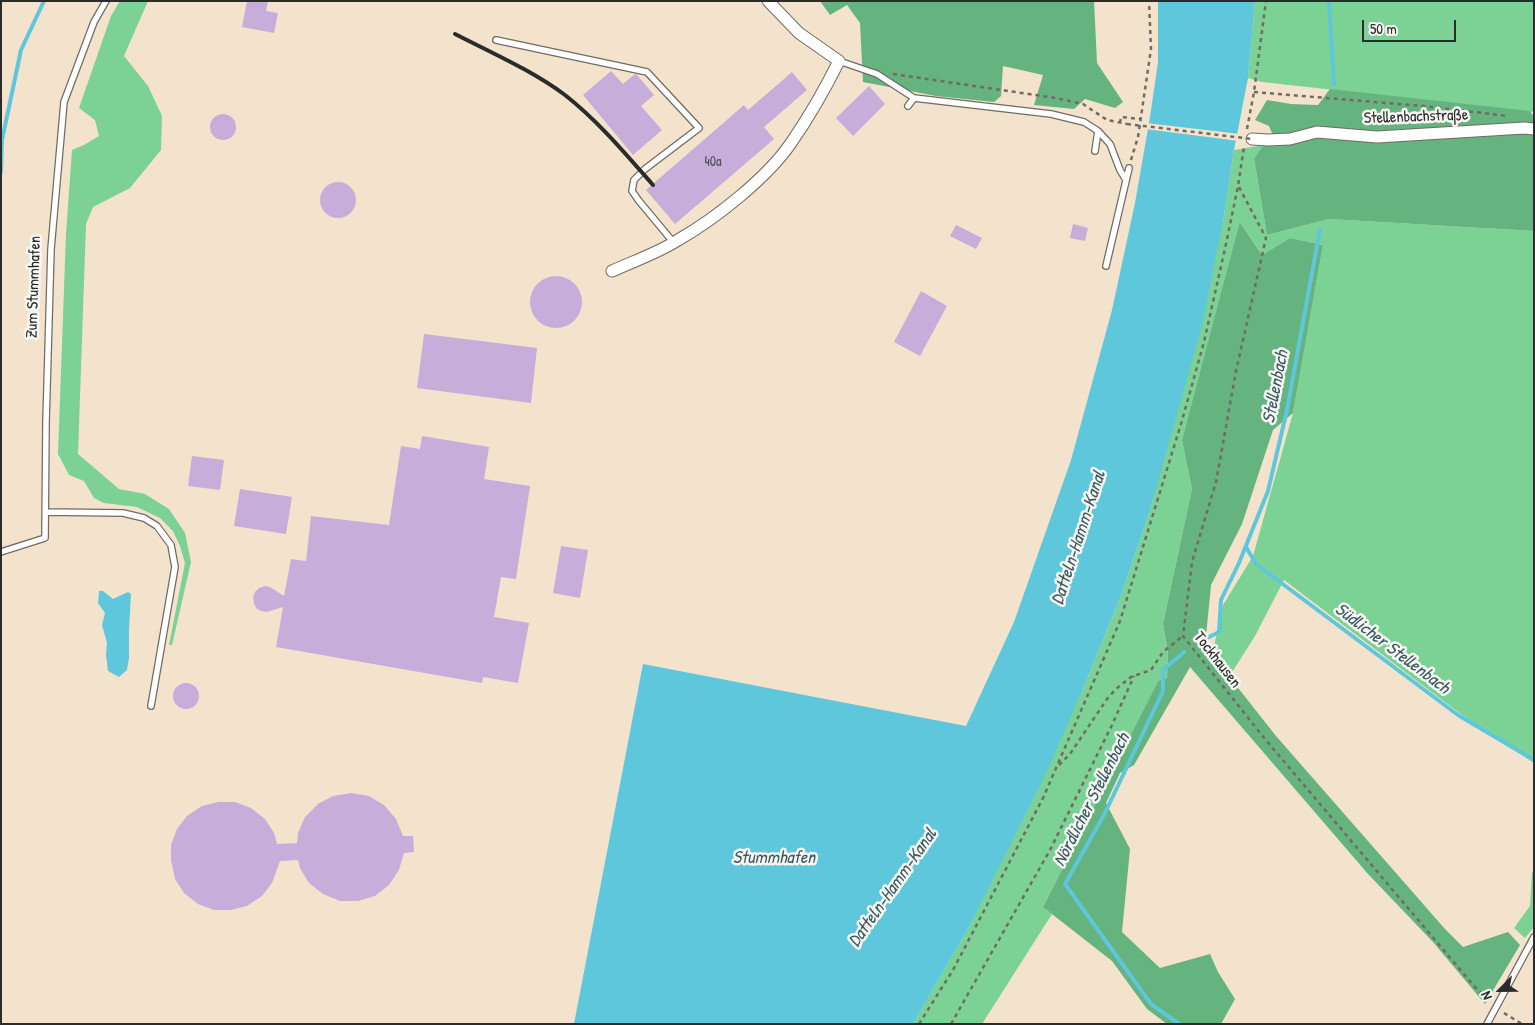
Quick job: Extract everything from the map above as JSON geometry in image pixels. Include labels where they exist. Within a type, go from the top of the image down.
[{"type":"street","points":[[612,271],[674,243],[713,217],[738,197],[774,164],[814,108],[840,61],[799,33],[768,1]]},
{"type":"street","name":"Stellenbachstraße","points":[[1248,137],[1268,140],[1290,139],[1317,132],[1376,138],[1524,128],[1534,130]]},
{"type":"lane","name":"Zum Stummhafen","points":[[1,552],[45,538],[51,249],[64,102],[94,22],[106,1]]},
{"type":"lane","points":[[496,40],[647,72],[699,128],[645,169],[634,180],[632,191],[674,243]]},
{"type":"lane","points":[[840,61],[877,74],[914,98],[1051,114],[1084,122],[1098,131],[1110,144],[1126,180]]},
{"type":"lane","points":[[908,106],[914,98]]},
{"type":"lane","points":[[1095,151],[1098,131]]},
{"type":"lane","points":[[1106,266],[1129,168]]},
{"type":"lane","points":[[46,512],[123,513],[144,518],[158,526],[171,545],[175,567],[151,706]]},
{"type":"lane","points":[[1487,1024],[1534,937]]},
{"type":"path","points":[[1129,168],[1138,137],[1151,48],[1149,1]]},
{"type":"path","points":[[919,1024],[953,970],[1043,798],[1120,621],[1178,434],[1204,342],[1248,137],[1266,1]]},
{"type":"path","points":[[877,74],[895,74],[1056,98],[1083,104],[1107,120],[1126,124],[1248,137]]},
{"type":"path","points":[[1254,92],[1414,105],[1512,116]]},
{"type":"path","points":[[1121,123],[1121,117],[1141,119]]},
{"type":"path","name":"Tockhausen","points":[[1238,186],[1266,238],[1236,371],[1216,482],[1192,562],[1183,636],[1265,739],[1474,986],[1495,1007],[1522,1024]]},
{"type":"path","points":[[1057,766],[1070,754],[1107,699],[1116,689],[1131,677],[1151,670],[1163,652],[1183,636]]},
{"type":"path","points":[[951,1024],[1050,850],[1134,676]]},
{"type":"green space","points":[[120,1],[148,1],[124,56],[148,86],[162,116],[161,150],[130,188],[93,207],[86,224],[78,454],[119,489],[145,494],[169,509],[185,533],[191,562],[172,645],[169,645],[185,563],[173,531],[160,518],[137,507],[104,503],[94,498],[84,481],[69,475],[58,454],[66,234],[72,150],[99,136],[95,120],[79,108],[111,16]]},
{"type":"green space","points":[[820,1],[1094,1],[1097,63],[1123,102],[1115,108],[1085,99],[1074,109],[1034,105],[1043,75],[1003,66],[1001,96],[994,102],[936,96],[863,82],[860,23],[847,5],[830,15]]},
{"type":"green space","points":[[1255,1],[1534,1],[1534,112],[1262,82],[1248,78]]},
{"type":"green space","points":[[1330,89],[1530,111],[1534,117],[1534,231],[1329,219],[1267,235],[1254,159],[1272,133],[1269,126],[1255,120],[1267,100],[1291,104],[1318,105]]},
{"type":"green space","points":[[1264,145],[1254,160],[1267,235],[1329,219],[1534,231],[1534,763],[1458,712],[1284,580],[1255,636],[1229,677],[1212,655],[1223,605],[1253,556],[1293,413],[1323,245],[1290,238],[1262,255],[1241,223],[1182,440],[1192,489],[1163,624],[1168,651],[1167,678],[1158,681],[1043,907],[1052,914],[982,1024],[913,1024],[969,927],[1085,684],[1121,596],[1151,507],[1223,223],[1234,150]]},
{"type":"green space","points":[[1240,222],[1262,255],[1290,238],[1323,245],[1293,413],[1273,430],[1242,524],[1211,585],[1205,646],[1276,736],[1445,929],[1463,947],[1508,932],[1520,945],[1485,1004],[1433,942],[1368,874],[1190,667],[1134,765],[1120,773],[1106,803],[1130,849],[1122,932],[1160,968],[1210,954],[1218,972],[1235,999],[1221,1024],[1167,1024],[1147,1009],[1112,961],[1043,907],[1158,681],[1167,678],[1168,651],[1163,624],[1192,489],[1182,440]]},
{"type":"green space","points":[[1534,871],[1534,927],[1525,938],[1514,928],[1530,906],[1532,872]]},
{"type":"water","name":"Stummhafen","points":[[1158,1],[1255,1],[1248,78],[1234,150],[1223,223],[1202,325],[1151,507],[1121,596],[1047,771],[969,927],[913,1024],[574,1024],[643,664],[966,726],[1014,622],[1071,460],[1112,310],[1135,203],[1150,117],[1158,62]]},
{"type":"water","points":[[99,591],[103,591],[113,599],[128,592],[131,594],[129,658],[127,670],[119,677],[108,671],[107,643],[102,625],[105,613],[98,603]]},
{"type":"pier","points":[[1146,123],[1240,134],[1239,141],[1145,129]]},
{"type":"building","points":[[247,1],[268,1],[266,11],[278,13],[274,33],[242,27]]},
{"type":"building","points":[[611,71],[623,84],[635,74],[637,75],[654,95],[641,106],[662,130],[633,155],[583,95]]},
{"type":"building","points":[[792,72],[807,90],[764,127],[774,139],[675,224],[646,190],[744,105],[748,110]]},
{"type":"building","points":[[869,86],[885,104],[853,136],[836,118]]},
{"type":"building","points":[[223,114],[232,118],[236,127],[232,136],[223,140],[214,136],[210,127],[214,118]]},
{"type":"building","points":[[338,182],[351,187],[356,200],[351,213],[338,218],[325,213],[320,200],[325,187]]},
{"type":"building","points":[[1073,224],[1088,228],[1085,241],[1070,238]]},
{"type":"building","points":[[956,225],[982,238],[976,249],[950,236]]},
{"type":"building","points":[[556,276],[566,278],[574,284],[580,292],[582,302],[580,312],[574,320],[566,326],[556,328],[546,326],[538,320],[532,312],[530,302],[532,292],[538,284],[546,278]]},
{"type":"building","points":[[921,291],[947,306],[920,356],[894,342]]},
{"type":"building","points":[[424,334],[537,348],[531,403],[417,388]]},
{"type":"building","points":[[422,436],[489,447],[484,479],[530,486],[516,579],[501,577],[494,617],[529,623],[518,683],[483,677],[482,683],[276,647],[283,607],[267,612],[256,608],[254,603],[253,597],[255,592],[265,586],[284,596],[291,559],[306,561],[311,516],[389,525],[401,446],[420,449]]},
{"type":"building","points":[[192,456],[224,460],[220,490],[188,486]]},
{"type":"building","points":[[240,489],[292,497],[286,534],[234,526]]},
{"type":"building","points":[[561,546],[588,550],[580,598],[553,593]]},
{"type":"building","points":[[186,683],[195,687],[199,696],[195,705],[186,709],[177,705],[173,696],[177,687]]},
{"type":"building","points":[[351,793],[369,796],[384,805],[396,819],[403,836],[413,836],[414,852],[404,853],[399,870],[389,885],[375,896],[358,901],[340,901],[323,894],[309,883],[300,868],[298,860],[280,861],[272,883],[262,896],[247,906],[231,910],[214,910],[198,904],[184,893],[175,879],[171,860],[171,845],[177,829],[187,816],[202,806],[218,802],[235,802],[251,808],[265,819],[274,833],[277,844],[297,843],[298,833],[305,817],[318,804],[333,796]]},
{"type":"waterway","points":[[1,172],[2,140],[21,50],[44,1]]},
{"type":"waterway","name":"Stellenbach","points":[[1329,1],[1334,84]]},
{"type":"waterway","name":"Stellenbach","points":[[1199,642],[1219,632],[1221,600],[1239,563],[1268,491],[1287,410],[1320,229]]},
{"type":"waterway","name":"Südlicher Stellenbach","points":[[1246,547],[1256,564],[1458,715],[1534,760]]},
{"type":"waterway","name":"Nördlicher Stellenbach","points":[[1179,1024],[1151,1004],[1065,884],[1104,815],[1163,691],[1163,670],[1184,652]]},
{"type":"railway","points":[[455,34],[525,70],[565,95],[600,126],[653,185]]},
{"type":"water label","name":"Datteln-Hamm-Kanal","points":[[1079,538]]},
{"type":"water label","name":"Datteln-Hamm-Kanal","points":[[893,888]]}]
